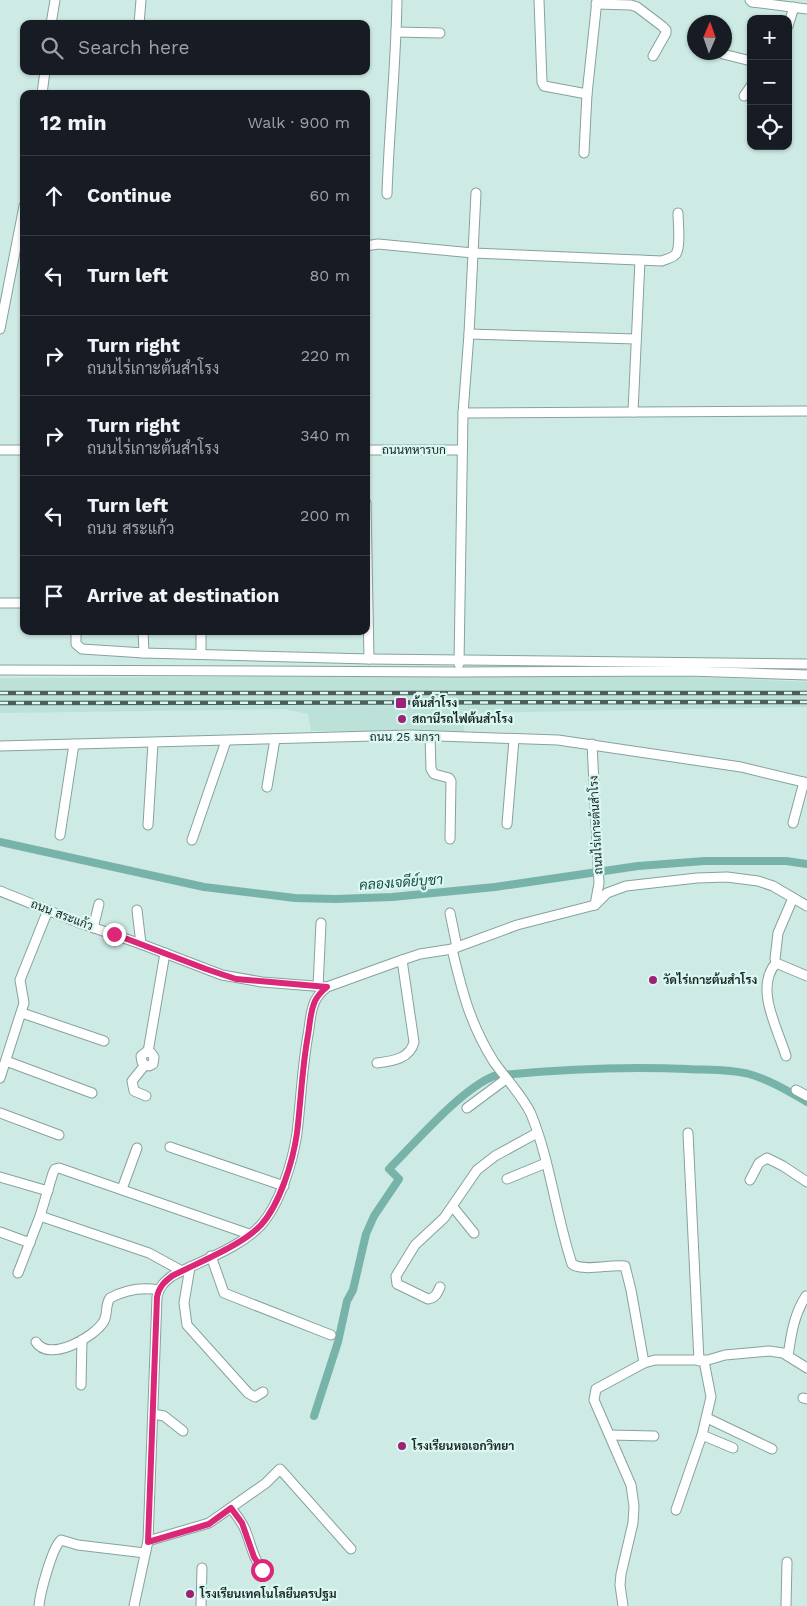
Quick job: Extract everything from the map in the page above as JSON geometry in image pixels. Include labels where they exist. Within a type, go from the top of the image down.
[{"type":"street","points":[[52,20],[55,0]]},
{"type":"street","points":[[139,20],[141,0]]},
{"type":"street","points":[[386,194],[398,0]]},
{"type":"street","points":[[539,0],[542,82],[544,86],[587,94]]},
{"type":"street","points":[[750,0],[752,2],[800,6],[792,19]]},
{"type":"street","points":[[584,154],[587,94],[596,2],[637,7],[662,26],[666,33],[653,56]]},
{"type":"street","points":[[396,32],[440,33]]},
{"type":"street","points":[[732,56],[747,60]]},
{"type":"street","points":[[43,90],[44,75]]},
{"type":"street","points":[[744,96],[747,92]]},
{"type":"street","points":[[458,672],[460,660],[463,414],[470,334],[476,193]]},
{"type":"street","points":[[370,245],[378,244],[473,253],[662,261],[676,254],[678,246],[678,213]]},
{"type":"street","points":[[0,329],[20,226]]},
{"type":"street","points":[[634,412],[640,260]]},
{"type":"street","points":[[470,334],[636,339]]},
{"type":"street","points":[[463,414],[807,411]]},
{"type":"street","points":[[0,450],[20,450]]},
{"type":"street","name":"ถนนทหารบก","points":[[370,450],[462,450]]},
{"type":"street","points":[[0,603],[20,603]]},
{"type":"street","points":[[76,635],[76,644],[82,649],[144,653],[369,659],[807,664]]},
{"type":"street","points":[[143,635],[144,653]]},
{"type":"street","points":[[201,635],[201,654]]},
{"type":"street","points":[[368,635],[369,659]]},
{"type":"street","points":[[0,670],[689,671],[807,675]]},
{"type":"street","points":[[430,736],[431,769],[434,774],[449,778],[451,781],[450,839]]},
{"type":"street","name":"ถนน 25 มกรา","points":[[0,746],[430,736],[514,738],[592,744],[741,768],[806,782]]},
{"type":"street","points":[[507,824],[514,738]]},
{"type":"street","points":[[268,787],[275,739]]},
{"type":"street","points":[[192,840],[226,741]]},
{"type":"street","points":[[148,825],[153,742]]},
{"type":"street","points":[[60,835],[74,744]]},
{"type":"street","name":"ถนนไร่เกาะต้นสำโรง","points":[[592,744],[599,883],[595,905]]},
{"type":"street","points":[[793,823],[806,782]]},
{"type":"street","points":[[322,987],[420,954],[455,948],[517,926],[595,905],[607,893],[626,886],[697,878],[727,877],[758,881],[773,886],[807,906]]},
{"type":"street","name":"ถนน สระแก้ว","points":[[0,891],[93,928],[236,979],[322,987]]},
{"type":"street","points":[[786,1056],[781,1038],[772,1018],[768,992],[769,973],[776,963],[775,954],[778,933],[793,898]]},
{"type":"street","points":[[93,928],[99,904]]},
{"type":"street","points":[[0,1078],[22,1014],[24,1003],[20,980],[48,910]]},
{"type":"street","points":[[137,910],[141,944]]},
{"type":"street","points":[[450,913],[464,1001],[484,1043],[530,1114],[546,1164],[572,1264],[576,1267],[584,1268],[625,1266],[644,1362]]},
{"type":"street","points":[[134,1606],[148,1542],[157,1297],[159,1290],[165,1282],[250,1234],[261,1224],[284,1186],[296,1135],[300,1089],[312,1010],[322,987],[321,923]]},
{"type":"street","points":[[146,1096],[134,1091],[132,1080],[145,1065],[142,1062],[141,1056],[148,1052],[164,953]]},
{"type":"street","points":[[377,1063],[398,1059],[409,1053],[414,1042],[402,960]]},
{"type":"street","points":[[776,963],[807,976]]},
{"type":"street","points":[[22,1014],[104,1041]]},
{"type":"street","points":[[6,1061],[92,1092]]},
{"type":"street","points":[[467,1108],[504,1075]]},
{"type":"street","points":[[796,1090],[807,1096]]},
{"type":"street","points":[[0,1113],[59,1135]]},
{"type":"street","points":[[440,1287],[432,1298],[428,1299],[397,1284],[396,1276],[415,1245],[444,1218],[469,1180],[485,1162],[537,1133]]},
{"type":"street","points":[[676,1510],[702,1435],[711,1397],[702,1361],[688,1133]]},
{"type":"street","points":[[170,1147],[284,1186]]},
{"type":"street","points":[[122,1189],[137,1148]]},
{"type":"street","points":[[750,1180],[760,1163],[767,1158],[807,1182]]},
{"type":"street","points":[[507,1179],[546,1164]]},
{"type":"street","points":[[18,1273],[40,1216],[53,1173],[55,1169],[59,1168],[250,1234]]},
{"type":"street","points":[[0,1177],[48,1191]]},
{"type":"street","points":[[453,1206],[474,1232]]},
{"type":"street","points":[[40,1216],[186,1269]]},
{"type":"street","points":[[0,1232],[30,1243]]},
{"type":"street","points":[[211,1256],[224,1292],[331,1335]]},
{"type":"street","points":[[186,1269],[184,1303],[187,1324],[248,1393],[255,1397],[263,1392]]},
{"type":"street","points":[[36,1342],[41,1348],[47,1350],[64,1348],[82,1340],[104,1322],[110,1298],[136,1290],[149,1288],[159,1290]]},
{"type":"street","points":[[788,1356],[795,1319],[799,1307],[806,1296]]},
{"type":"street","points":[[81,1385],[82,1340]]},
{"type":"street","points":[[623,1606],[620,1586],[621,1574],[633,1523],[634,1506],[631,1485],[594,1400],[596,1389],[644,1362],[655,1360],[702,1361],[725,1355],[769,1351],[783,1353],[807,1368]]},
{"type":"street","points":[[153,1414],[164,1416],[183,1431]]},
{"type":"street","points":[[706,1418],[772,1449]]},
{"type":"street","points":[[610,1435],[654,1436]]},
{"type":"street","points":[[702,1435],[733,1448]]},
{"type":"street","points":[[148,1542],[209,1524],[266,1483],[280,1469],[351,1550]]},
{"type":"street","points":[[231,1508],[242,1523],[254,1557],[262,1570]]},
{"type":"street","points":[[39,1606],[41,1590],[56,1546],[61,1540],[78,1545],[145,1553]]},
{"type":"street","points":[[786,1606],[787,1562]]},
{"type":"street","points":[[201,1606],[202,1568]]},
{"type":"shaded area","points":[[676,676],[807,682],[807,707],[464,713],[464,732],[311,731],[308,714],[285,709],[0,713],[0,678]]},
{"type":"waterway","name":"คลองเจดีย์บูชา","points":[[0,842],[204,887],[295,898],[392,897],[495,887],[638,866],[705,861],[786,861],[807,864]]},
{"type":"waterway","points":[[314,1416],[338,1342],[347,1301],[353,1290],[366,1234],[374,1216],[399,1179],[389,1169],[453,1104],[481,1083],[494,1076],[567,1070],[615,1068],[719,1070],[742,1072],[757,1076],[807,1102]]},
{"type":"railway","points":[[0,693],[807,693]]},
{"type":"railway","points":[[0,703],[807,702]]},
{"type":"place","name":"ต้นสำโรง","points":[[401,703]]},
{"type":"place","name":"สถานีรถไฟต้นสำโรง","points":[[402,719]]},
{"type":"place","name":"วัดไร่เกาะต้นสำโรง","points":[[653,980]]},
{"type":"place","name":"โรงเรียนหอเอกวิทยา","points":[[402,1446]]},
{"type":"place","name":"โรงเรียนเทคโนโลยีนครปฐม","points":[[190,1594]]},
{"type":"route","points":[[114,934],[236,979],[327,987],[320,992],[312,1010],[305,1048],[296,1135],[284,1186],[272,1208],[261,1224],[250,1234],[172,1276],[159,1290],[157,1297],[148,1542],[209,1524],[231,1508],[242,1523],[254,1557],[262,1570]]}]
